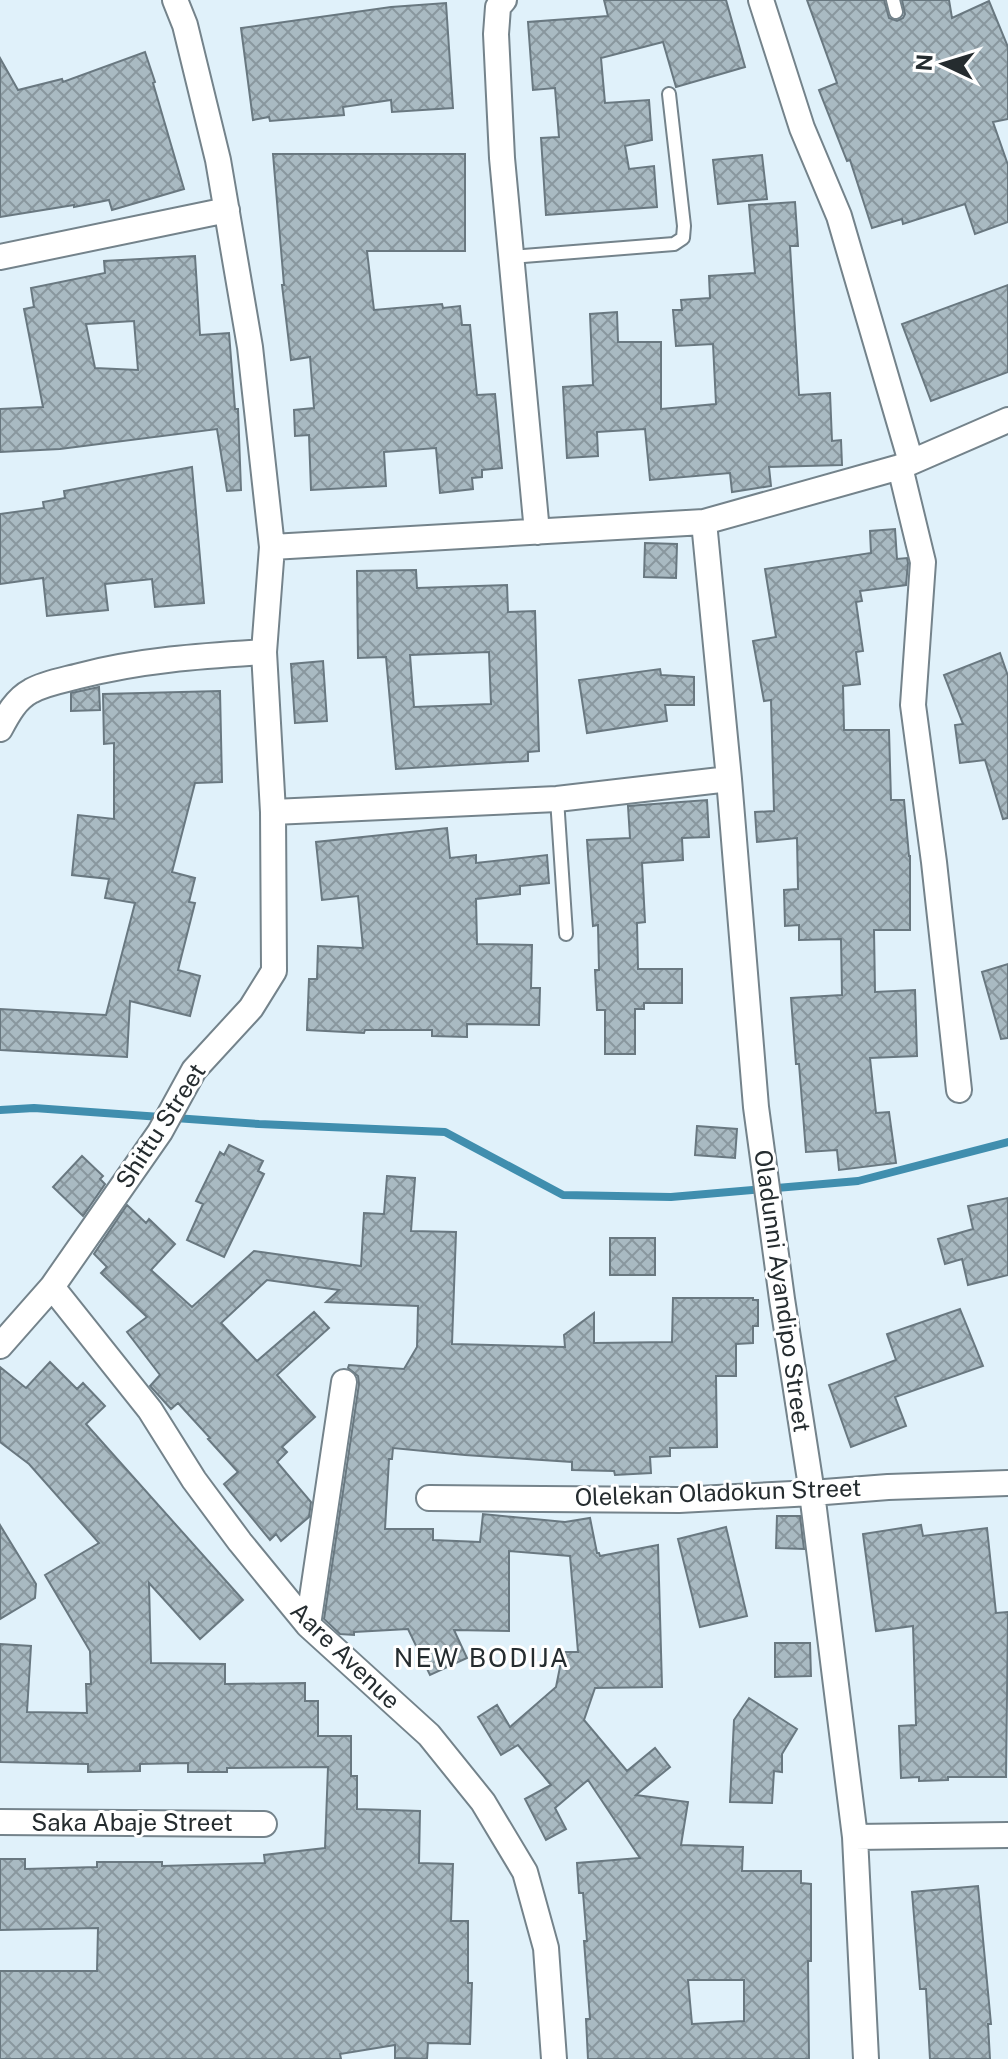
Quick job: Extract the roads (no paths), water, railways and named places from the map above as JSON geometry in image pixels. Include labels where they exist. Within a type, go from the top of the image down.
[{"type":"street","name":"Shittu Street","points":[[0,1346],[52,1287],[160,1132],[194,1070],[251,1008],[274,971],[273,812],[264,652],[272,547],[250,347],[227,210],[189,40],[175,0]]},
{"type":"street","points":[[504,0],[498,7],[496,34],[502,158],[537,532]]},
{"type":"street","points":[[761,0],[802,128],[839,216],[906,465],[923,562],[913,705],[959,1090]]},
{"type":"street","points":[[0,257],[227,210]]},
{"type":"street","points":[[272,547],[704,522],[906,465],[1008,420]]},
{"type":"street","name":"Oladunni Ayandipo Street","points":[[704,522],[756,1107],[812,1493],[855,1837],[866,2059]]},
{"type":"street","points":[[4,708],[31,691],[110,668],[169,658],[264,652]]},
{"type":"street","points":[[273,812],[557,799],[729,779]]},
{"type":"street","name":"Aare Avenue","points":[[52,1287],[150,1410],[194,1480],[240,1542],[308,1625],[429,1735],[483,1802],[525,1872],[546,1948],[554,2059]]},
{"type":"street","points":[[308,1625],[344,1382]]},
{"type":"street","name":"Olelekan Oladokun Street","points":[[429,1498],[679,1500],[1008,1483]]},
{"type":"street","name":"Saka Abaje Street","points":[[0,1822],[264,1824]]},
{"type":"street","points":[[855,1837],[1008,1835]]},
{"type":"lane","points":[[511,257],[674,244],[683,238],[669,94]]},
{"type":"lane","points":[[557,799],[566,934]]},
{"type":"waterway","points":[[0,1110],[34,1108],[259,1124],[445,1132],[563,1195],[671,1197],[858,1181],[1008,1142]]},
{"type":"district","name":"NEW BODIJA","points":[[482,1658]]}]
